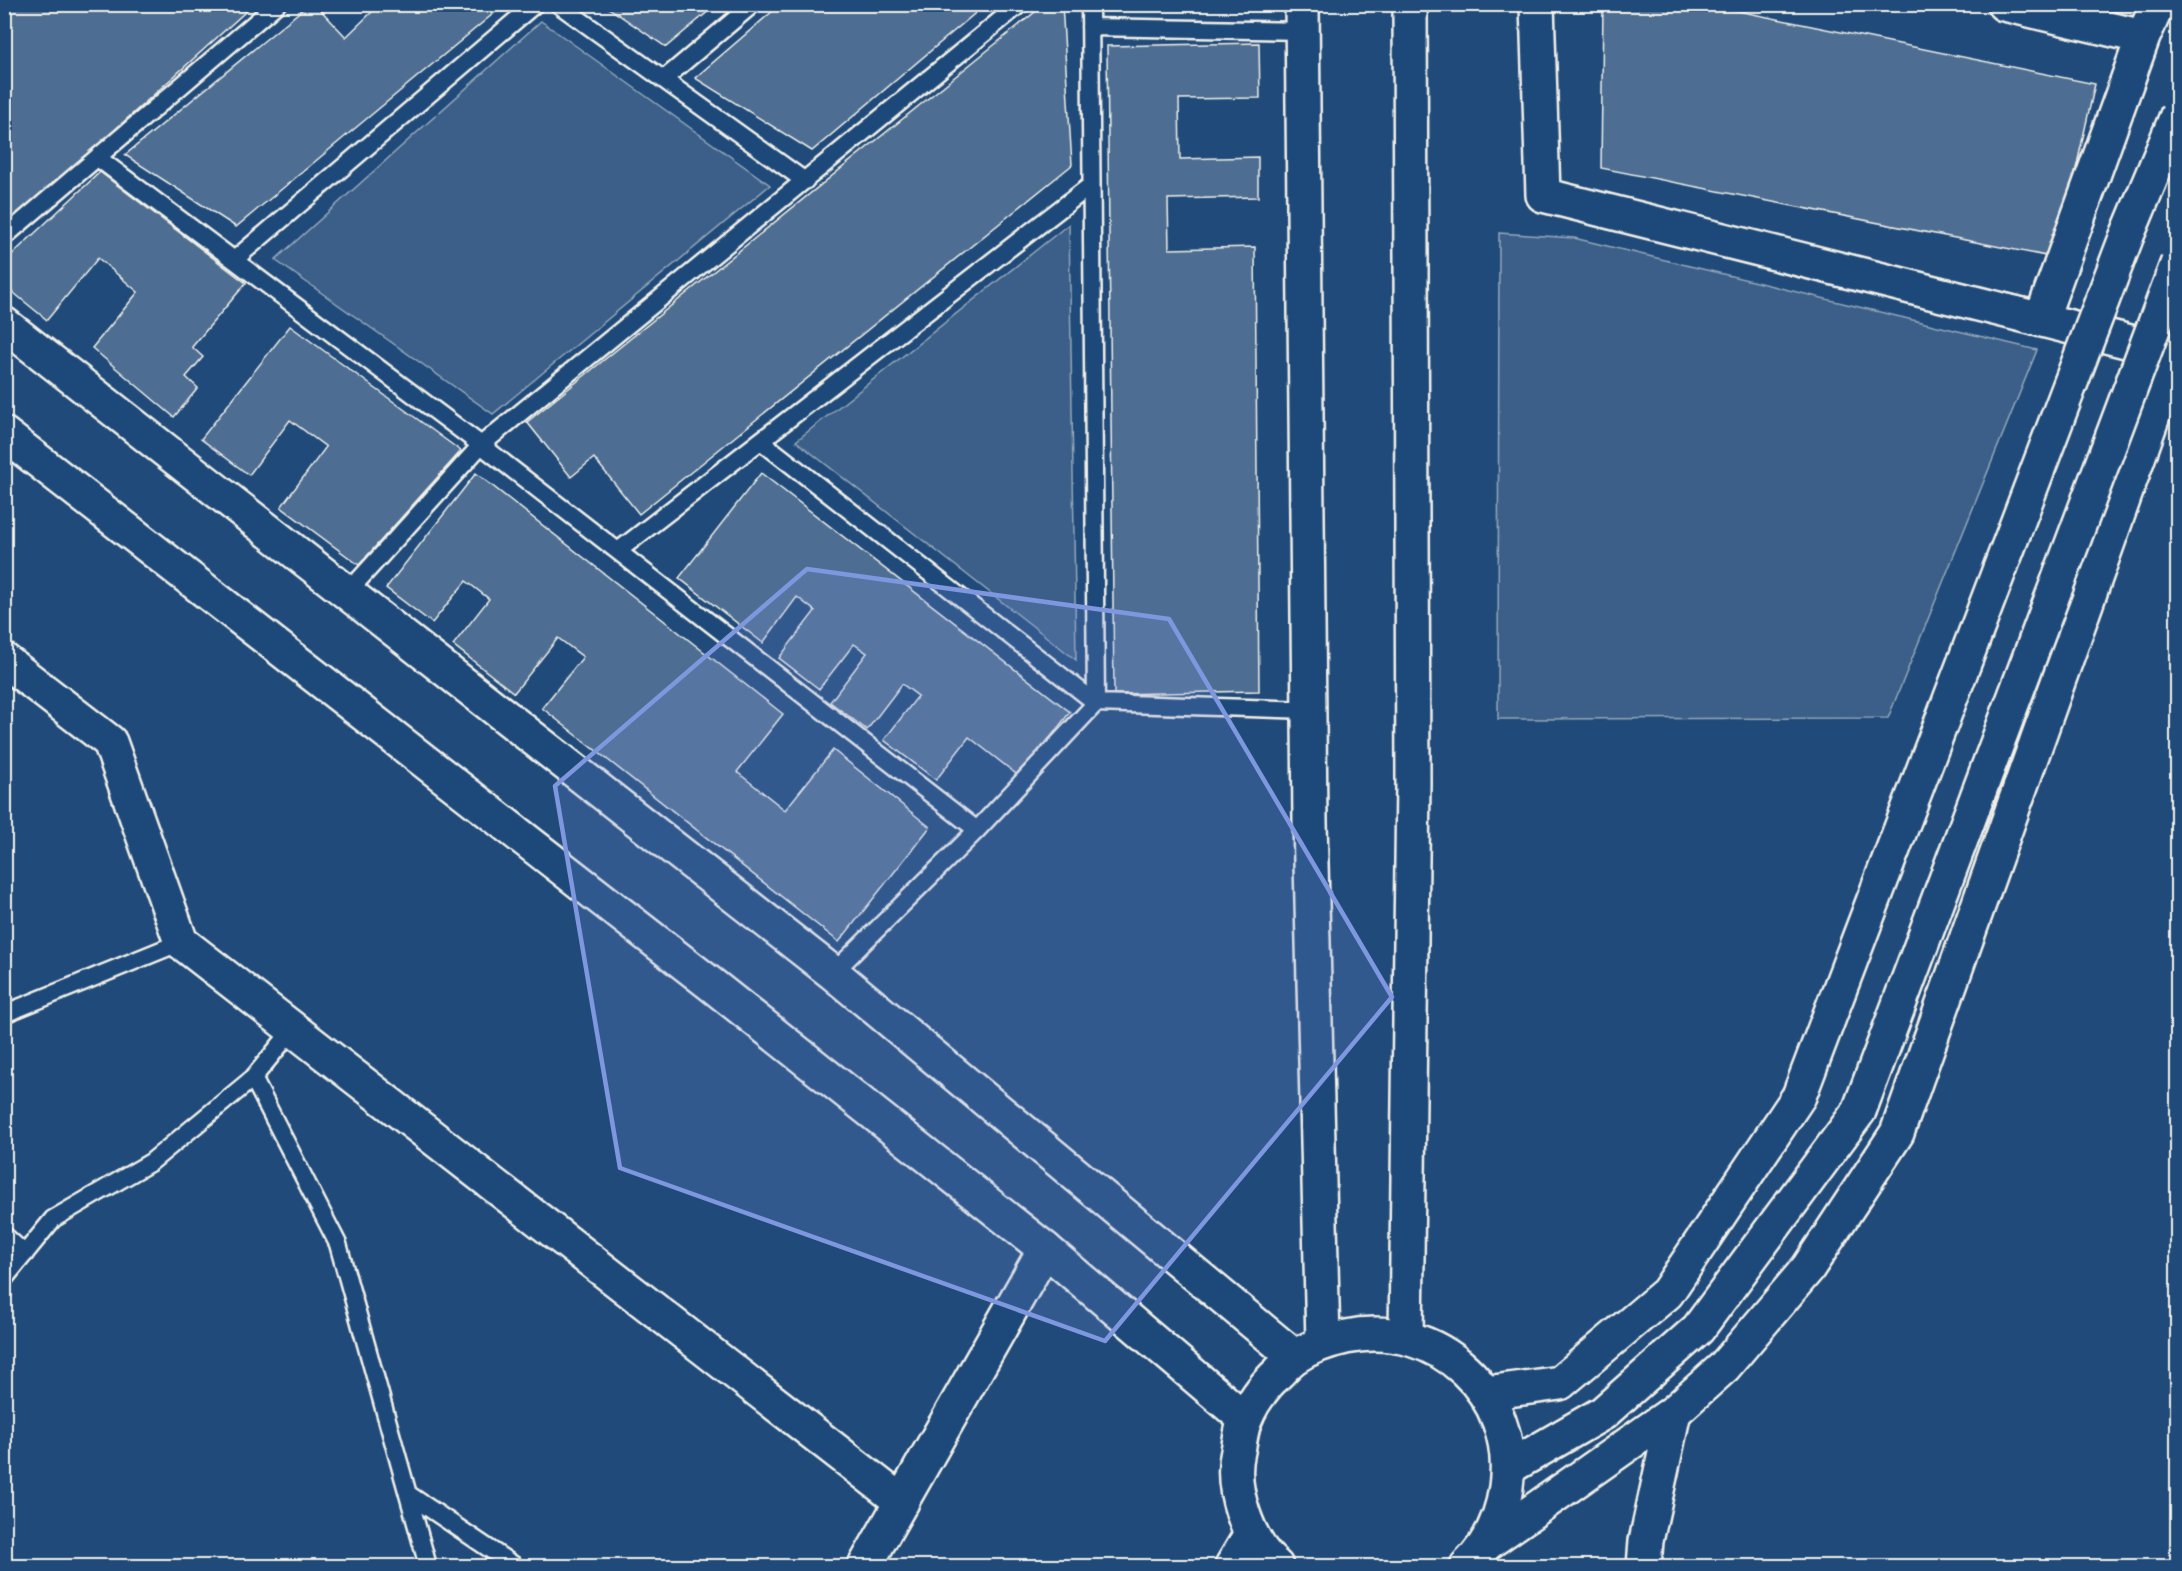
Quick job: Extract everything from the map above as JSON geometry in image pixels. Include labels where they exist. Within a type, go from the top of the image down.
[{"type":"street","points":[[1406,1337],[1413,782],[1410,4]]},
{"type":"street","points":[[1476,1555],[1674,1413],[1724,1367],[1808,1268],[1897,1133],[2176,350],[2041,320],[1544,195],[1537,4]]},
{"type":"street","points":[[2004,4],[2143,37]]},
{"type":"street","points":[[2041,320],[2143,37],[2158,4]]},
{"type":"street","points":[[1303,18],[1309,710],[1309,1349]]},
{"type":"street","points":[[1486,1393],[1560,1383],[1667,1293],[1799,1096],[2126,238],[2178,113]]},
{"type":"street","points":[[1508,1468],[1603,1413],[1698,1329],[1859,1111],[2178,262]]},
{"type":"street","points":[[4,324],[1309,1349]]},
{"type":"street","points":[[4,434],[712,985],[1046,1249],[1245,1419]]},
{"type":"street","points":[[4,660],[110,742],[181,942],[902,1502]]},
{"type":"street","points":[[865,1566],[1046,1249]]},
{"type":"street","points":[[1276,1566],[1251,1534],[1238,1497],[1236,1457],[1245,1419],[1265,1384],[1309,1349],[1364,1333],[1406,1337],[1429,1345],[1451,1358],[1470,1374],[1486,1393],[1503,1429],[1508,1468],[1503,1508],[1476,1555]]},
{"type":"street","points":[[1644,1566],[1646,1541],[1674,1413]]},
{"type":"street","points":[[1232,1566],[1251,1534]]},
{"type":"lane","points":[[4,237],[277,4]]},
{"type":"lane","points":[[234,260],[535,4]]},
{"type":"lane","points":[[558,4],[805,181]]},
{"type":"lane","points":[[663,80],[753,4]]},
{"type":"lane","points":[[347,593],[481,445],[1020,4]]},
{"type":"lane","points":[[833,973],[977,830],[1096,703],[1090,4]]},
{"type":"lane","points":[[1090,27],[1303,18]]},
{"type":"lane","points":[[98,158],[481,445],[977,830]]},
{"type":"lane","points":[[618,551],[1091,185]]},
{"type":"lane","points":[[761,441],[1096,703],[1309,710]]},
{"type":"lane","points":[[4,1014],[181,942]]},
{"type":"lane","points":[[4,1279],[53,1219],[151,1161],[253,1078],[293,1029]]},
{"type":"lane","points":[[253,1078],[338,1244],[428,1566]]},
{"type":"lane","points":[[4,1234],[25,1254]]},
{"type":"lane","points":[[408,1494],[516,1566]]},
{"type":"highlighted area","points":[[807,569],[1169,619],[1392,997],[1105,1341],[620,1168],[555,786]]},
{"type":"shaded area","points":[[541,21],[770,185],[493,414],[275,260]]},
{"type":"shaded area","points":[[1069,224],[1076,660],[796,441]]},
{"type":"shaded area","points":[[1499,233],[1574,238],[2037,350],[1888,718],[1498,719]]},
{"type":"building","points":[[13,4],[254,4],[4,230],[4,12]]},
{"type":"building","points":[[309,4],[315,4],[346,37],[376,8],[373,4],[505,4],[236,227],[125,155]]},
{"type":"building","points":[[603,4],[717,4],[666,47]]},
{"type":"building","points":[[781,4],[986,4],[812,151],[695,78]]},
{"type":"building","points":[[1045,4],[1062,4],[1072,165],[639,514],[594,458],[571,477],[527,422]]},
{"type":"building","points":[[1603,4],[1704,4],[2095,84],[2056,258],[1601,168]]},
{"type":"building","points":[[2091,4],[2138,4],[2133,20]]},
{"type":"building","points":[[1259,43],[1260,98],[1179,99],[1180,159],[1258,157],[1258,197],[1168,199],[1169,249],[1255,247],[1259,691],[1114,694],[1107,46]]},
{"type":"building","points":[[100,172],[246,283],[192,347],[203,357],[186,377],[198,388],[174,417],[92,348],[138,292],[98,258],[47,320],[4,285],[4,262]]},
{"type":"building","points":[[290,326],[461,451],[359,565],[281,507],[326,447],[290,420],[249,475],[201,439]]},
{"type":"building","points":[[476,473],[783,714],[737,772],[785,810],[833,750],[930,827],[839,942],[542,708],[583,657],[558,638],[514,693],[453,645],[489,599],[466,581],[432,623],[386,588]]},
{"type":"building","points":[[761,473],[1070,712],[1020,777],[969,737],[936,780],[884,740],[918,696],[902,684],[867,730],[830,702],[867,653],[854,644],[819,689],[779,658],[815,611],[797,597],[763,643],[679,578]]},
{"type":"railway","points":[[2172,1566],[2178,1550]]}]
